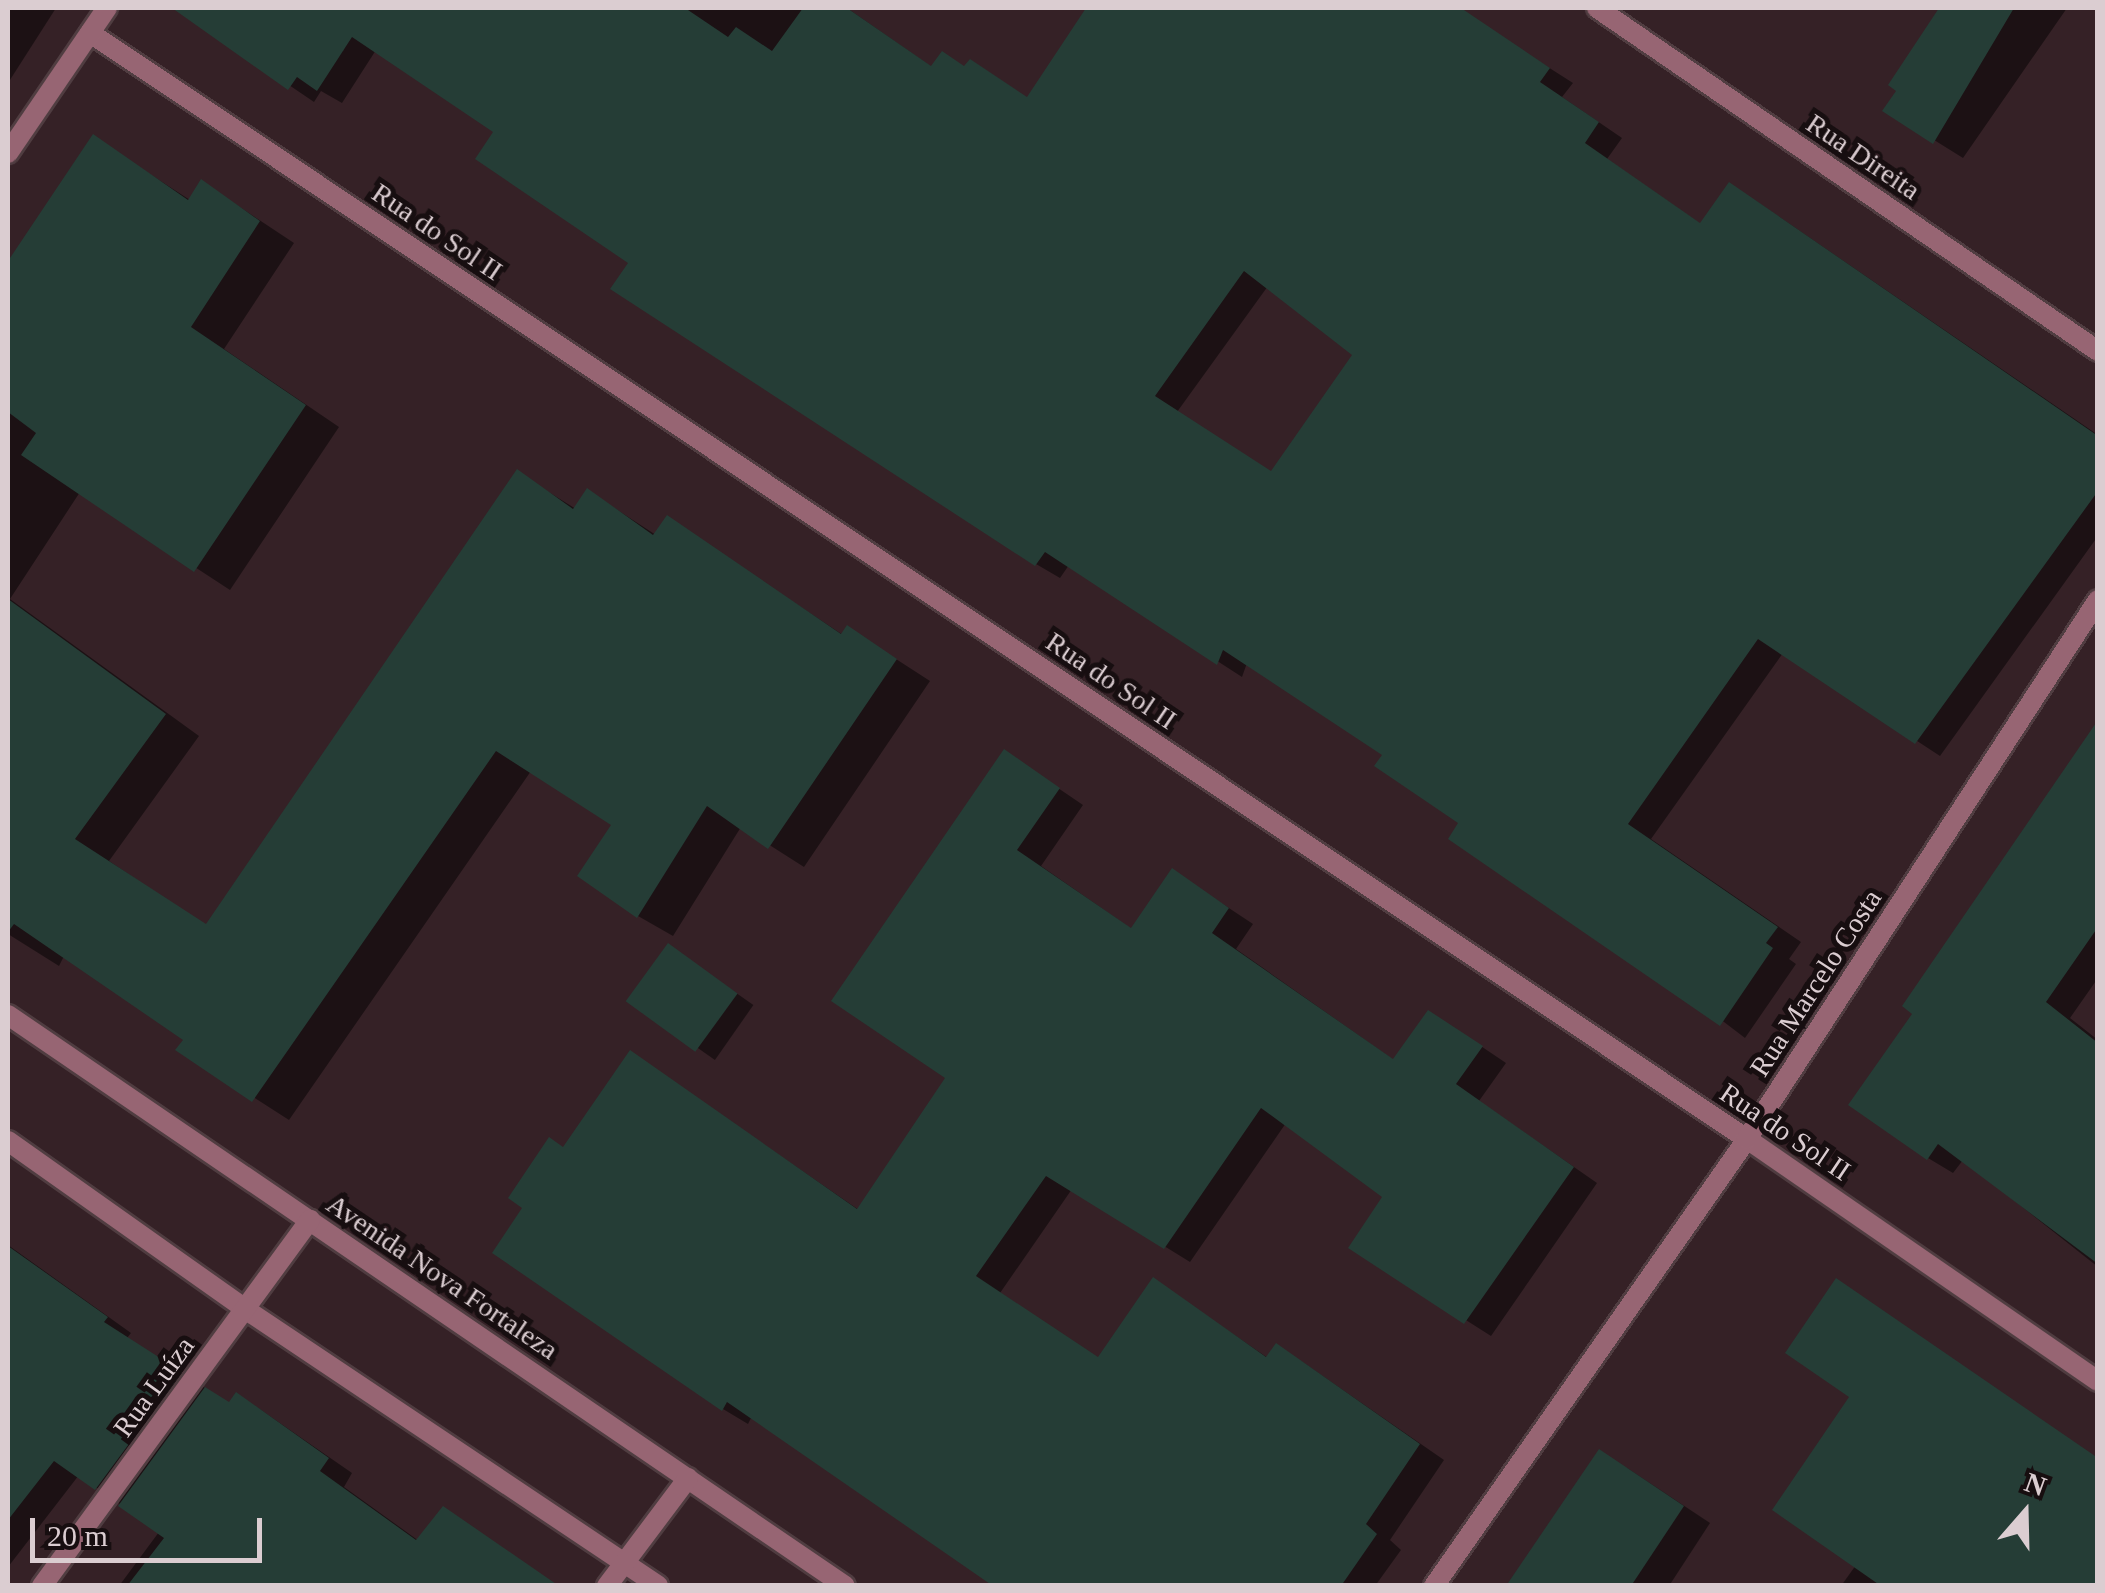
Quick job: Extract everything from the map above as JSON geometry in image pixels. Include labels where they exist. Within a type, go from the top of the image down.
[{"type":"street","points":[[8,153],[107,8]]},
{"type":"street","name":"Rua Direita","points":[[1598,8],[2098,351]]},
{"type":"street","name":"Rua do Sol II","points":[[90,33],[1748,1139],[2098,1381]]},
{"type":"street","name":"Rua Marcelo Costa","points":[[1434,1586],[1748,1139],[2098,600]]},
{"type":"street","name":"Avenida Nova Fortaleza","points":[[8,1015],[846,1586]]},
{"type":"street","points":[[8,1141],[244,1309],[658,1586]]},
{"type":"street","name":"Rua Luíza","points":[[42,1586],[310,1220]]},
{"type":"street","points":[[607,1586],[688,1478]]},
{"type":"building","points":[[172,8],[685,8],[728,37],[736,27],[772,51],[803,8],[847,8],[931,66],[942,51],[964,66],[970,59],[1027,97],[1086,8],[1461,8],[1550,68],[1540,82],[1599,122],[1585,143],[1700,223],[1729,182],[2098,436],[2098,491],[1915,744],[1758,639],[1628,824],[1778,927],[1766,943],[1773,948],[1720,1026],[1448,839],[1458,823],[1374,766],[1382,755],[1223,650],[1217,665],[1045,552],[1035,566],[610,289],[628,263],[475,159],[493,132],[352,37],[317,91],[297,77],[288,90]],"holes":[[[1244,271],[1352,355],[1271,471],[1155,396]]]},
{"type":"building","points":[[1939,8],[2014,8],[1933,144],[1882,111],[1896,91],[1888,85]]},
{"type":"building","points":[[93,134],[188,200],[201,179],[260,221],[191,327],[306,405],[194,572],[21,455],[36,433],[8,412],[8,261]]},
{"type":"building","points":[[517,469],[573,509],[587,488],[653,535],[667,515],[841,634],[847,625],[897,659],[768,849],[707,806],[637,918],[577,876],[611,825],[496,751],[252,1102],[175,1050],[183,1040],[14,924],[8,932],[8,599],[166,714],[75,839],[206,924]]},
{"type":"building","points":[[2098,720],[2098,927],[2046,1002],[2098,1043],[2098,1264],[1938,1144],[1927,1160],[1848,1105],[1912,1014],[1902,1006]]},
{"type":"building","points":[[1004,749],[1060,788],[1017,850],[1131,928],[1172,868],[1229,908],[1212,933],[1393,1059],[1428,1010],[1483,1046],[1456,1084],[1574,1167],[1464,1324],[1348,1248],[1382,1197],[1261,1108],[1164,1249],[1046,1176],[976,1276],[1098,1357],[1153,1277],[1266,1357],[1276,1343],[1420,1444],[1366,1524],[1377,1534],[1341,1586],[993,1586],[727,1402],[722,1411],[492,1253],[522,1208],[508,1198],[549,1137],[563,1147],[630,1050],[857,1209],[945,1078],[831,1001]]},
{"type":"building","points":[[668,943],[738,994],[695,1052],[626,1001]]},
{"type":"building","points":[[8,1246],[108,1317],[104,1322],[182,1372],[95,1490],[54,1461],[8,1520]]},
{"type":"building","points":[[1836,1278],[2098,1458],[2098,1586],[1881,1586],[1772,1510],[1849,1397],[1785,1353]]},
{"type":"building","points":[[205,1387],[229,1402],[236,1392],[329,1458],[320,1471],[416,1540],[443,1506],[559,1586],[127,1586],[164,1538],[118,1506]]},
{"type":"building","points":[[1599,1449],[1684,1506],[1631,1586],[1506,1586]]}]
